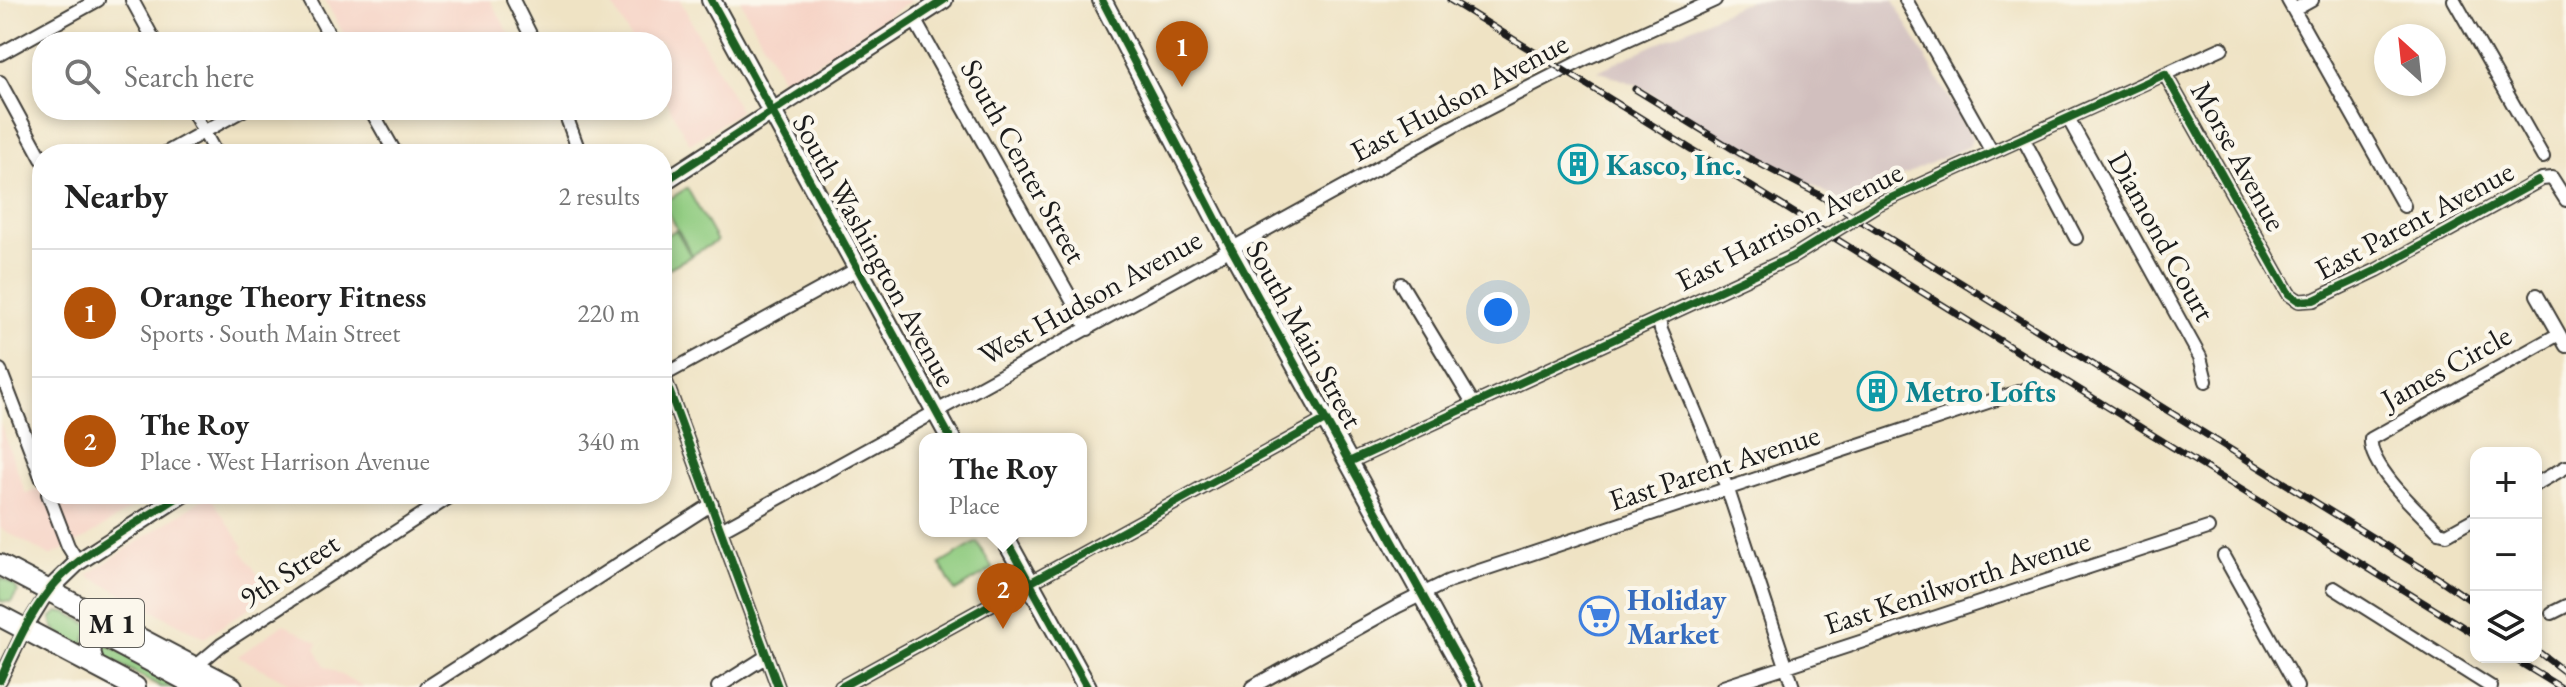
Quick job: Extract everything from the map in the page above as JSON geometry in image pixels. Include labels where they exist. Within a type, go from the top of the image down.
[{"type":"main road","name":"South Washington Avenue","points":[[711,0],[948,433]]},
{"type":"main road","name":"South Main Street","points":[[1102,0],[1231,248],[1473,687]]},
{"type":"main road","points":[[1004,537],[1087,687]]},
{"type":"main road","name":"M 1","points":[[0,565],[174,656],[197,677],[232,687]]},
{"type":"main road","name":"M 1","points":[[0,616],[135,687]]},
{"type":"main road","points":[[95,666],[90,653],[91,645],[105,637],[197,677]]},
{"type":"street","points":[[40,32],[98,0]]},
{"type":"street","points":[[132,0],[150,32]]},
{"type":"street","points":[[310,0],[328,32]]},
{"type":"street","points":[[513,0],[529,32]]},
{"type":"street","points":[[672,177],[944,0]]},
{"type":"street","name":"East Hudson Avenue","points":[[1231,248],[1495,104],[1715,0]]},
{"type":"street","points":[[1906,0],[1992,152]]},
{"type":"street","points":[[2312,0],[2291,5],[2404,206]]},
{"type":"street","points":[[2454,0],[2543,157]]},
{"type":"street","name":"South Center Street","points":[[914,19],[1088,329]]},
{"type":"street","points":[[0,54],[32,36]]},
{"type":"street","name":"East Harrison Avenue","points":[[1349,462],[1806,250],[1878,204],[2222,48]]},
{"type":"street","name":"Morse Avenue","points":[[2165,74],[2289,294],[2299,301]]},
{"type":"street","points":[[0,82],[34,144]]},
{"type":"street","name":"Diamond Court","points":[[2068,118],[2200,357],[2206,381]]},
{"type":"street","points":[[197,120],[211,144]]},
{"type":"street","points":[[182,144],[225,120]]},
{"type":"street","points":[[377,120],[390,144]]},
{"type":"street","points":[[568,120],[576,144]]},
{"type":"street","points":[[2023,138],[2076,238]]},
{"type":"street","name":"East Parent Avenue","points":[[2299,301],[2314,300],[2367,276],[2538,181],[2552,178],[2566,200]]},
{"type":"street","name":"West Hudson Avenue","points":[[721,530],[1231,248]]},
{"type":"street","points":[[672,368],[857,269]]},
{"type":"street","points":[[1401,284],[1473,403]]},
{"type":"street","points":[[2537,295],[2563,340]]},
{"type":"street","points":[[1659,319],[1728,490],[1793,687]]},
{"type":"street","name":"James Circle","points":[[2474,519],[2447,534],[2439,532],[2391,483],[2371,447],[2371,439],[2563,340]]},
{"type":"street","points":[[0,370],[32,453]]},
{"type":"street","name":"East Parent Avenue","points":[[1252,687],[1449,581],[2024,390]]},
{"type":"street","points":[[672,397],[778,687]]},
{"type":"street","points":[[841,687],[1325,420]]},
{"type":"street","points":[[2542,481],[2566,467]]},
{"type":"street","points":[[52,504],[68,546],[78,562]]},
{"type":"street","points":[[0,680],[25,629],[49,590],[78,562],[168,504]]},
{"type":"street","name":"9th Street","points":[[197,677],[221,645],[439,504]]},
{"type":"street","points":[[427,687],[712,504]]},
{"type":"street","name":"East Kenilworth Avenue","points":[[1723,687],[2208,528]]},
{"type":"street","points":[[2224,556],[2297,687]]},
{"type":"street","points":[[2334,588],[2491,687]]},
{"type":"street","points":[[2552,613],[2566,606]]},
{"type":"street","points":[[718,687],[767,656]]},
{"type":"shaded area","points":[[325,0],[490,0],[508,32],[343,32]]},
{"type":"shaded area","points":[[610,0],[680,0],[740,111],[690,144],[672,112],[672,32],[628,32]]},
{"type":"shaded area","points":[[740,0],[912,0],[785,84]]},
{"type":"shaded area","points":[[1750,0],[1893,0],[1972,138],[1969,146],[1862,194],[1847,206],[1740,149],[1637,85],[1598,71]]},
{"type":"shaded area","points":[[0,423],[26,494],[32,492],[32,504],[138,504],[86,538],[50,556],[0,528]]},
{"type":"shaded area","points":[[195,504],[215,504],[271,594],[204,638],[87,575]]},
{"type":"shaded area","points":[[284,624],[318,643],[315,648],[325,666],[364,687],[296,687],[238,656]]},
{"type":"green space","points":[[687,188],[717,241],[692,255],[672,219],[672,197]]},
{"type":"green space","points":[[676,230],[691,256],[672,266],[672,232]]},
{"type":"green space","points":[[977,542],[993,569],[955,591],[940,564]]},
{"type":"green space","points":[[0,577],[18,591],[11,602],[0,601]]},
{"type":"green space","points":[[58,612],[66,612],[90,625],[84,643],[79,644],[53,627],[52,617]]},
{"type":"green space","points":[[104,643],[191,687],[161,687],[100,653]]},
{"type":"railway","points":[[1450,0],[2470,631]]},
{"type":"railway","points":[[1635,89],[1741,154],[1816,193],[2470,600]]},
{"type":"railway","points":[[2542,655],[2566,673]]},
{"type":"railway","points":[[2521,663],[2560,687]]},
{"type":"cycle path","points":[[711,0],[948,433]]},
{"type":"cycle path","points":[[672,177],[944,0]]},
{"type":"cycle path","points":[[1102,0],[1231,248],[1473,687]]},
{"type":"cycle path","points":[[1349,462],[1794,256],[1878,204],[2165,74],[2289,294],[2299,301],[2314,300],[2377,270],[2538,181]]},
{"type":"cycle path","points":[[672,398],[778,687]]},
{"type":"cycle path","points":[[841,687],[1325,420]]},
{"type":"cycle path","points":[[0,680],[21,635],[60,578],[111,538],[167,504]]},
{"type":"cycle path","points":[[1004,537],[1087,687]]},
{"type":"place","name":"Orange Theory Fitness","points":[[1182,87]]},
{"type":"place","name":"Kasco, Inc.","points":[[1578,164]]},
{"type":"place","name":"Metro Lofts","points":[[1877,391]]},
{"type":"place","name":"Holiday Market","points":[[1599,616]]},
{"type":"place","name":"The Roy","points":[[1003,629]]}]
